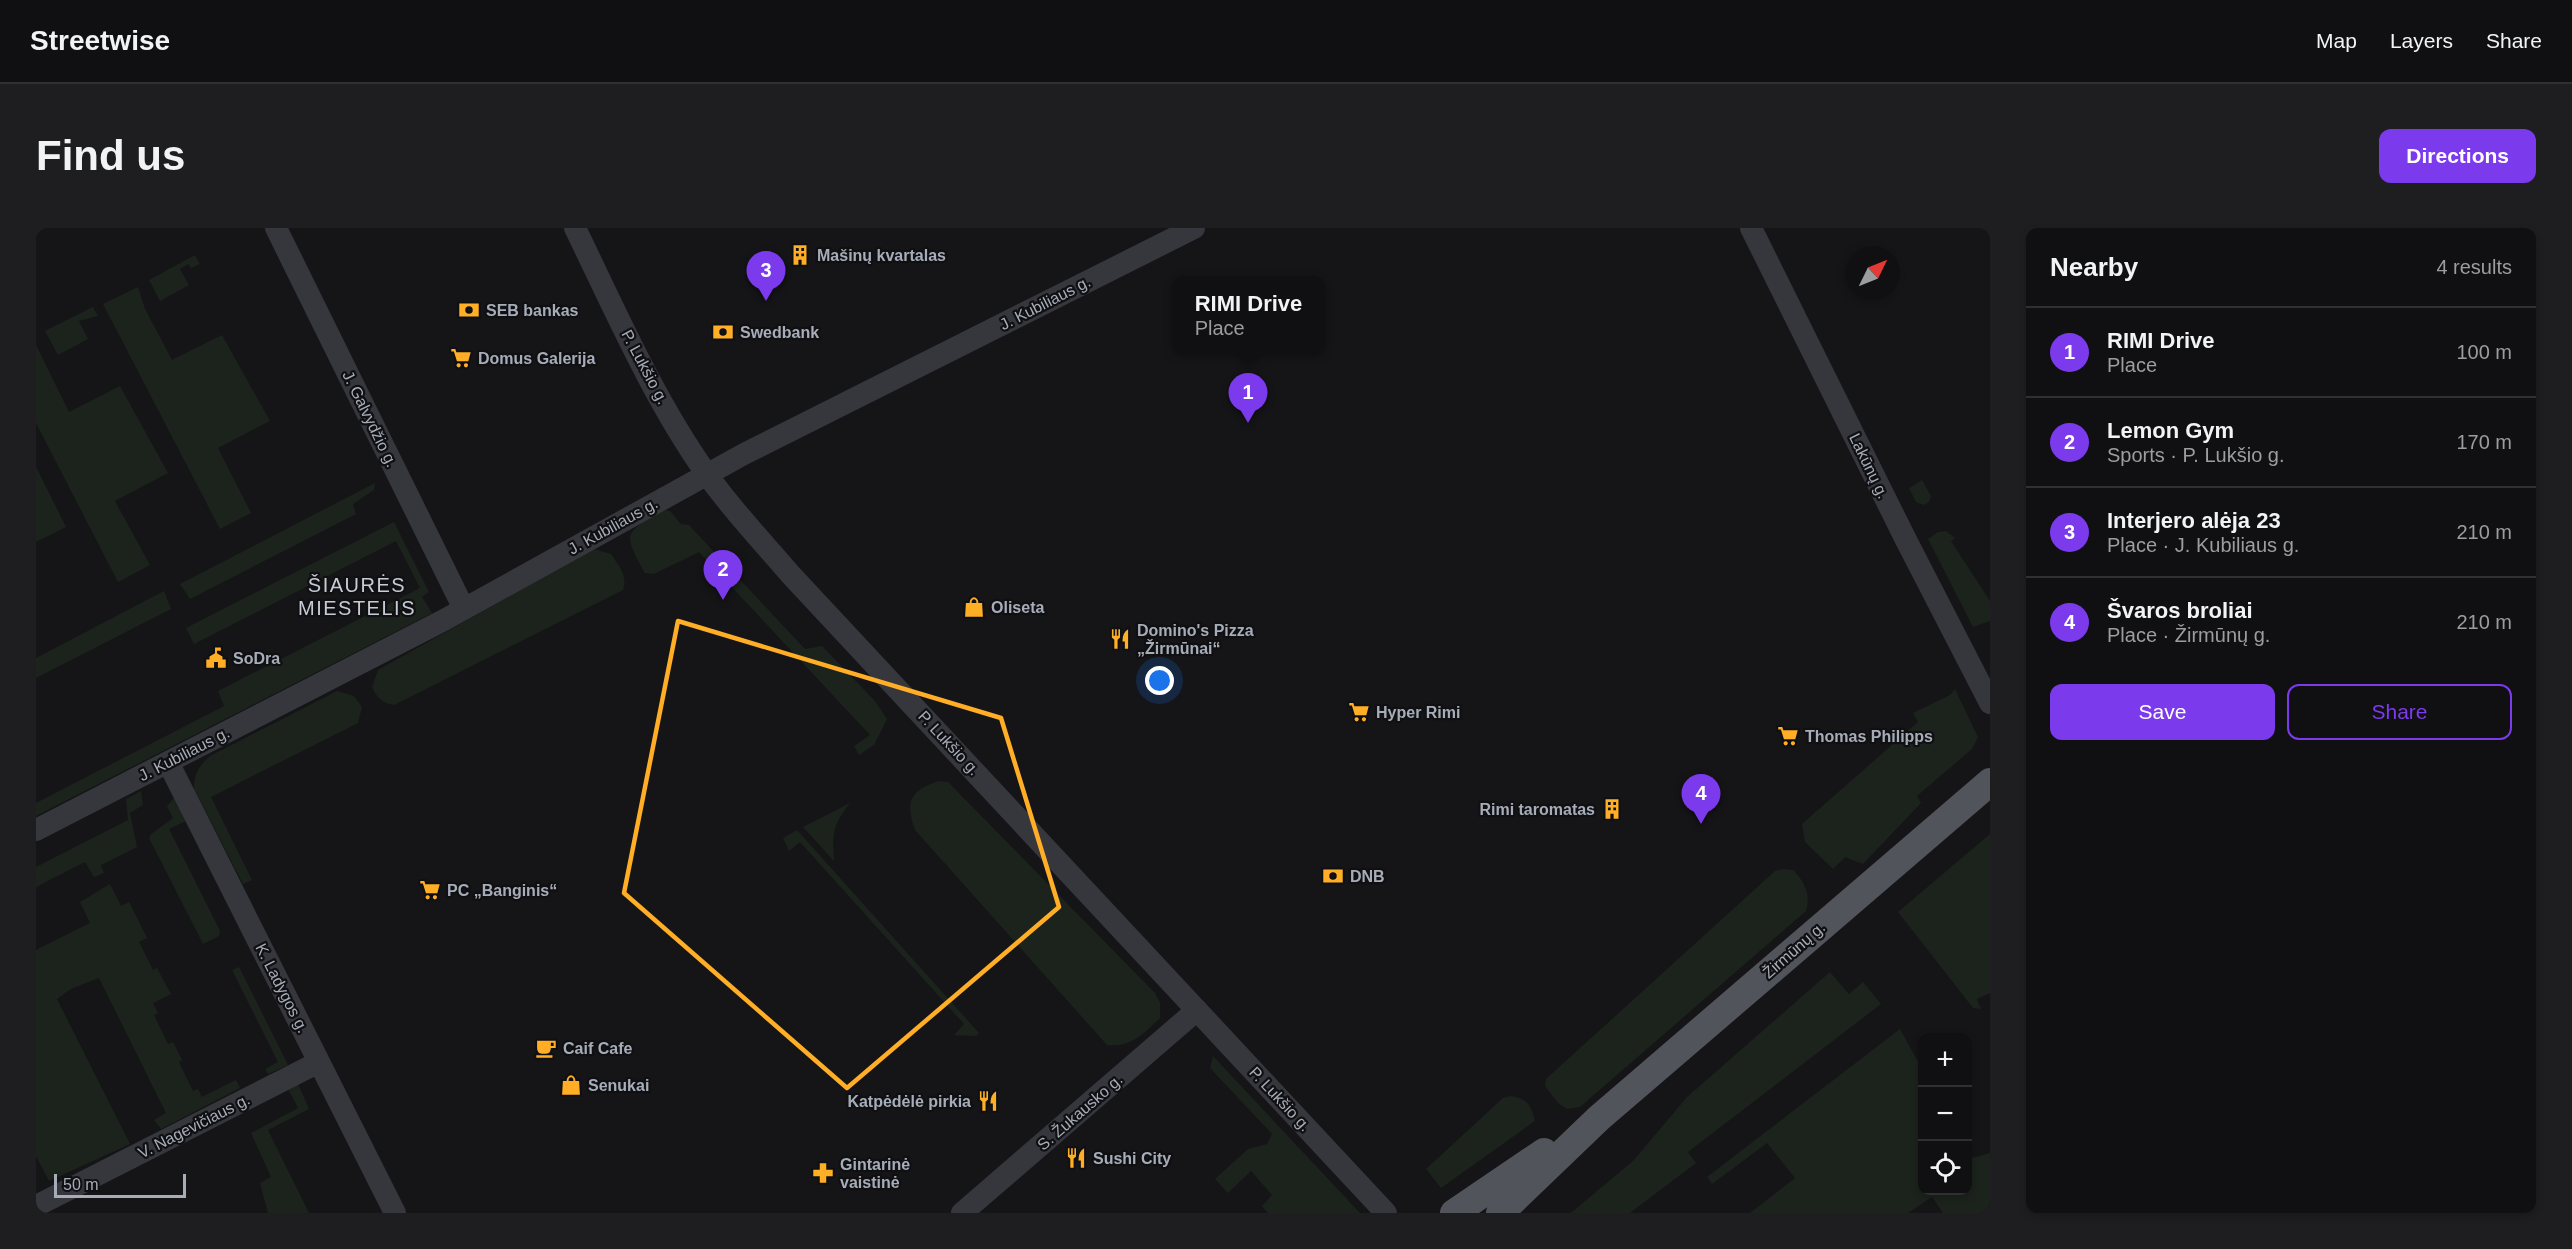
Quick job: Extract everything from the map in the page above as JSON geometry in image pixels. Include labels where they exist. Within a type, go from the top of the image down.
[{"type":"main road","name":"Žirmūnų g.","points":[[1500,1213],[1599,1118],[1990,782]]},
{"type":"main road","name":"Žirmūnų g.","points":[[1454,1213],[1599,1118]]},
{"type":"street","name":"J. Galvydžio g.","points":[[276,228],[464,609]]},
{"type":"street","name":"P. Lukšio g.","points":[[575,228],[636,350],[706,474],[791,575],[1386,1213]]},
{"type":"street","name":"J. Kubiliaus g.","points":[[36,830],[464,609],[706,474],[1194,228]]},
{"type":"street","name":"Lakūnų g.","points":[[1751,228],[1920,570],[1990,703]]},
{"type":"street","name":"K. Ladygos g.","points":[[168,762],[395,1213]]},
{"type":"street","name":"S. Žukausko g.","points":[[962,1213],[1197,1010]]},
{"type":"street","name":"V. Nagevičiaus g.","points":[[36,1206],[319,1062]]},
{"type":"highlighted area","points":[[678,621],[1001,718],[1059,907],[847,1088],[624,893]]},
{"type":"shaded area","points":[[195,255],[200,264],[191,268],[188,264],[180,269],[189,285],[160,301],[149,280]]},
{"type":"shaded area","points":[[138,287],[145,309],[172,360],[222,335],[270,421],[218,448],[251,513],[220,529],[103,304]]},
{"type":"shaded area","points":[[93,307],[98,316],[79,321],[88,339],[58,355],[45,331]]},
{"type":"shaded area","points":[[36,345],[69,412],[120,386],[168,473],[115,501],[150,565],[118,582],[36,423]]},
{"type":"shaded area","points":[[36,467],[66,527],[36,542]]},
{"type":"shaded area","points":[[1922,480],[1931,496],[1929,502],[1923,505],[1916,502],[1909,488]]},
{"type":"shaded area","points":[[375,483],[374,490],[353,504],[356,514],[190,599],[180,584]]},
{"type":"shaded area","points":[[666,510],[670,511],[681,524],[689,525],[805,649],[822,646],[875,701],[887,719],[874,745],[859,755],[854,746],[870,735],[699,552],[654,574],[645,573],[632,549],[631,534],[642,523]]},
{"type":"shaded area","points":[[394,522],[429,592],[422,597],[432,613],[36,816],[36,803],[224,706],[218,691],[420,588],[396,541],[194,644],[186,628]]},
{"type":"shaded area","points":[[1946,531],[1955,538],[1951,541],[1990,601],[1990,621],[1973,627],[1928,539],[1938,532]]},
{"type":"shaded area","points":[[594,549],[611,554],[624,576],[623,590],[394,705],[386,703],[376,694],[372,687],[378,670]]},
{"type":"shaded area","points":[[164,591],[171,609],[36,678],[36,658]]},
{"type":"shaded area","points":[[1955,689],[1978,737],[1972,749],[1917,796],[1921,803],[1863,864],[1845,857],[1833,869],[1805,842],[1802,824],[1918,722],[1913,713],[1950,695]]},
{"type":"shaded area","points":[[337,691],[354,696],[362,707],[358,723],[211,797],[252,880],[243,884],[194,789],[198,770],[210,756]]},
{"type":"shaded area","points":[[939,781],[948,782],[1155,993],[1160,1003],[1160,1018],[1142,1035],[1123,1044],[1107,1045],[915,830],[910,812],[912,798],[922,789]]},
{"type":"shaded area","points":[[141,791],[143,805],[130,813],[137,847],[101,865],[104,873],[94,877],[85,862],[36,887],[36,867],[128,820],[126,799]]},
{"type":"shaded area","points":[[175,797],[188,820],[169,829],[220,931],[219,936],[203,944],[149,838],[173,818],[167,806]]},
{"type":"shaded area","points":[[850,803],[840,817],[835,830],[834,861],[803,827]]},
{"type":"shaded area","points":[[797,830],[979,1033],[976,1036],[954,1035],[964,1024],[800,842],[789,851],[783,838]]},
{"type":"shaded area","points":[[1990,834],[1990,993],[1977,999],[1981,1009],[1973,1008],[1898,912]]},
{"type":"shaded area","points":[[1793,870],[1804,884],[1808,900],[1806,911],[1580,1107],[1567,1109],[1558,1103],[1545,1086],[1546,1079],[1775,871]]},
{"type":"shaded area","points":[[110,884],[121,906],[129,902],[147,938],[139,942],[153,970],[157,968],[171,994],[153,1003],[158,1013],[154,1015],[168,1044],[173,1042],[182,1060],[179,1062],[193,1091],[198,1089],[202,1097],[236,1080],[240,1088],[161,1129],[154,1120],[166,1113],[99,978],[71,989],[57,999],[130,1144],[49,1181],[36,1156],[36,950],[90,923],[80,902]]},
{"type":"shaded area","points":[[239,967],[288,1065],[268,1074],[265,1069],[278,1062],[232,970]]},
{"type":"shaded area","points":[[1830,972],[1849,994],[1863,982],[1881,1004],[1688,1152],[1696,1163],[1630,1213],[1571,1213],[1634,1160],[1687,1097]]},
{"type":"shaded area","points":[[1900,1029],[1918,1062],[1918,1195],[1972,1195],[1972,1158],[1990,1153],[1990,1213],[1943,1213],[1932,1197],[1908,1213],[1750,1213],[1795,1178],[1767,1143],[1712,1184],[1707,1177]]},
{"type":"shaded area","points":[[1213,1056],[1360,1213],[1268,1213],[1262,1206],[1272,1195],[1251,1171],[1228,1193],[1215,1179],[1248,1149],[1267,1144],[1272,1134],[1210,1068]]},
{"type":"shaded area","points":[[298,1084],[309,1109],[268,1130],[309,1213],[268,1213],[260,1183],[271,1177],[251,1133],[298,1108],[288,1089]]},
{"type":"shaded area","points":[[1510,1096],[1520,1098],[1527,1103],[1535,1121],[1441,1188],[1426,1169],[1503,1098]]},
{"type":"place","name":"Mašinų kvartalas","points":[[800,255]]},
{"type":"place","name":"Interjero alėja 23","points":[[766,301]]},
{"type":"place","name":"SEB bankas","points":[[469,310]]},
{"type":"place","name":"Swedbank","points":[[723,332]]},
{"type":"place","name":"Domus Galerija","points":[[461,358]]},
{"type":"place","name":"RIMI Drive","points":[[1248,423]]},
{"type":"place","name":"Lemon Gym","points":[[723,600]]},
{"type":"place","name":"Oliseta","points":[[974,607]]},
{"type":"place","name":"Domino's Pizza „Žirmūnai“","points":[[1120,639]]},
{"type":"place","name":"SoDra","points":[[216,658]]},
{"type":"place","name":"Hyper Rimi","points":[[1359,712]]},
{"type":"place","name":"Thomas Philipps","points":[[1788,736]]},
{"type":"place","name":"Rimi taromatas","points":[[1612,809]]},
{"type":"place","name":"Švaros broliai","points":[[1701,824]]},
{"type":"place","name":"DNB","points":[[1333,876]]},
{"type":"place","name":"PC „Banginis“","points":[[430,890]]},
{"type":"place","name":"Caif Cafe","points":[[546,1048]]},
{"type":"place","name":"Senukai","points":[[571,1085]]},
{"type":"place","name":"Katpėdėlė pirkia","points":[[988,1101]]},
{"type":"place","name":"Sushi City","points":[[1076,1158]]},
{"type":"place","name":"Gintarinė vaistinė","points":[[823,1173]]},
{"type":"district","name":"ŠIAURĖS MIESTELIS","points":[[357,596]]}]
